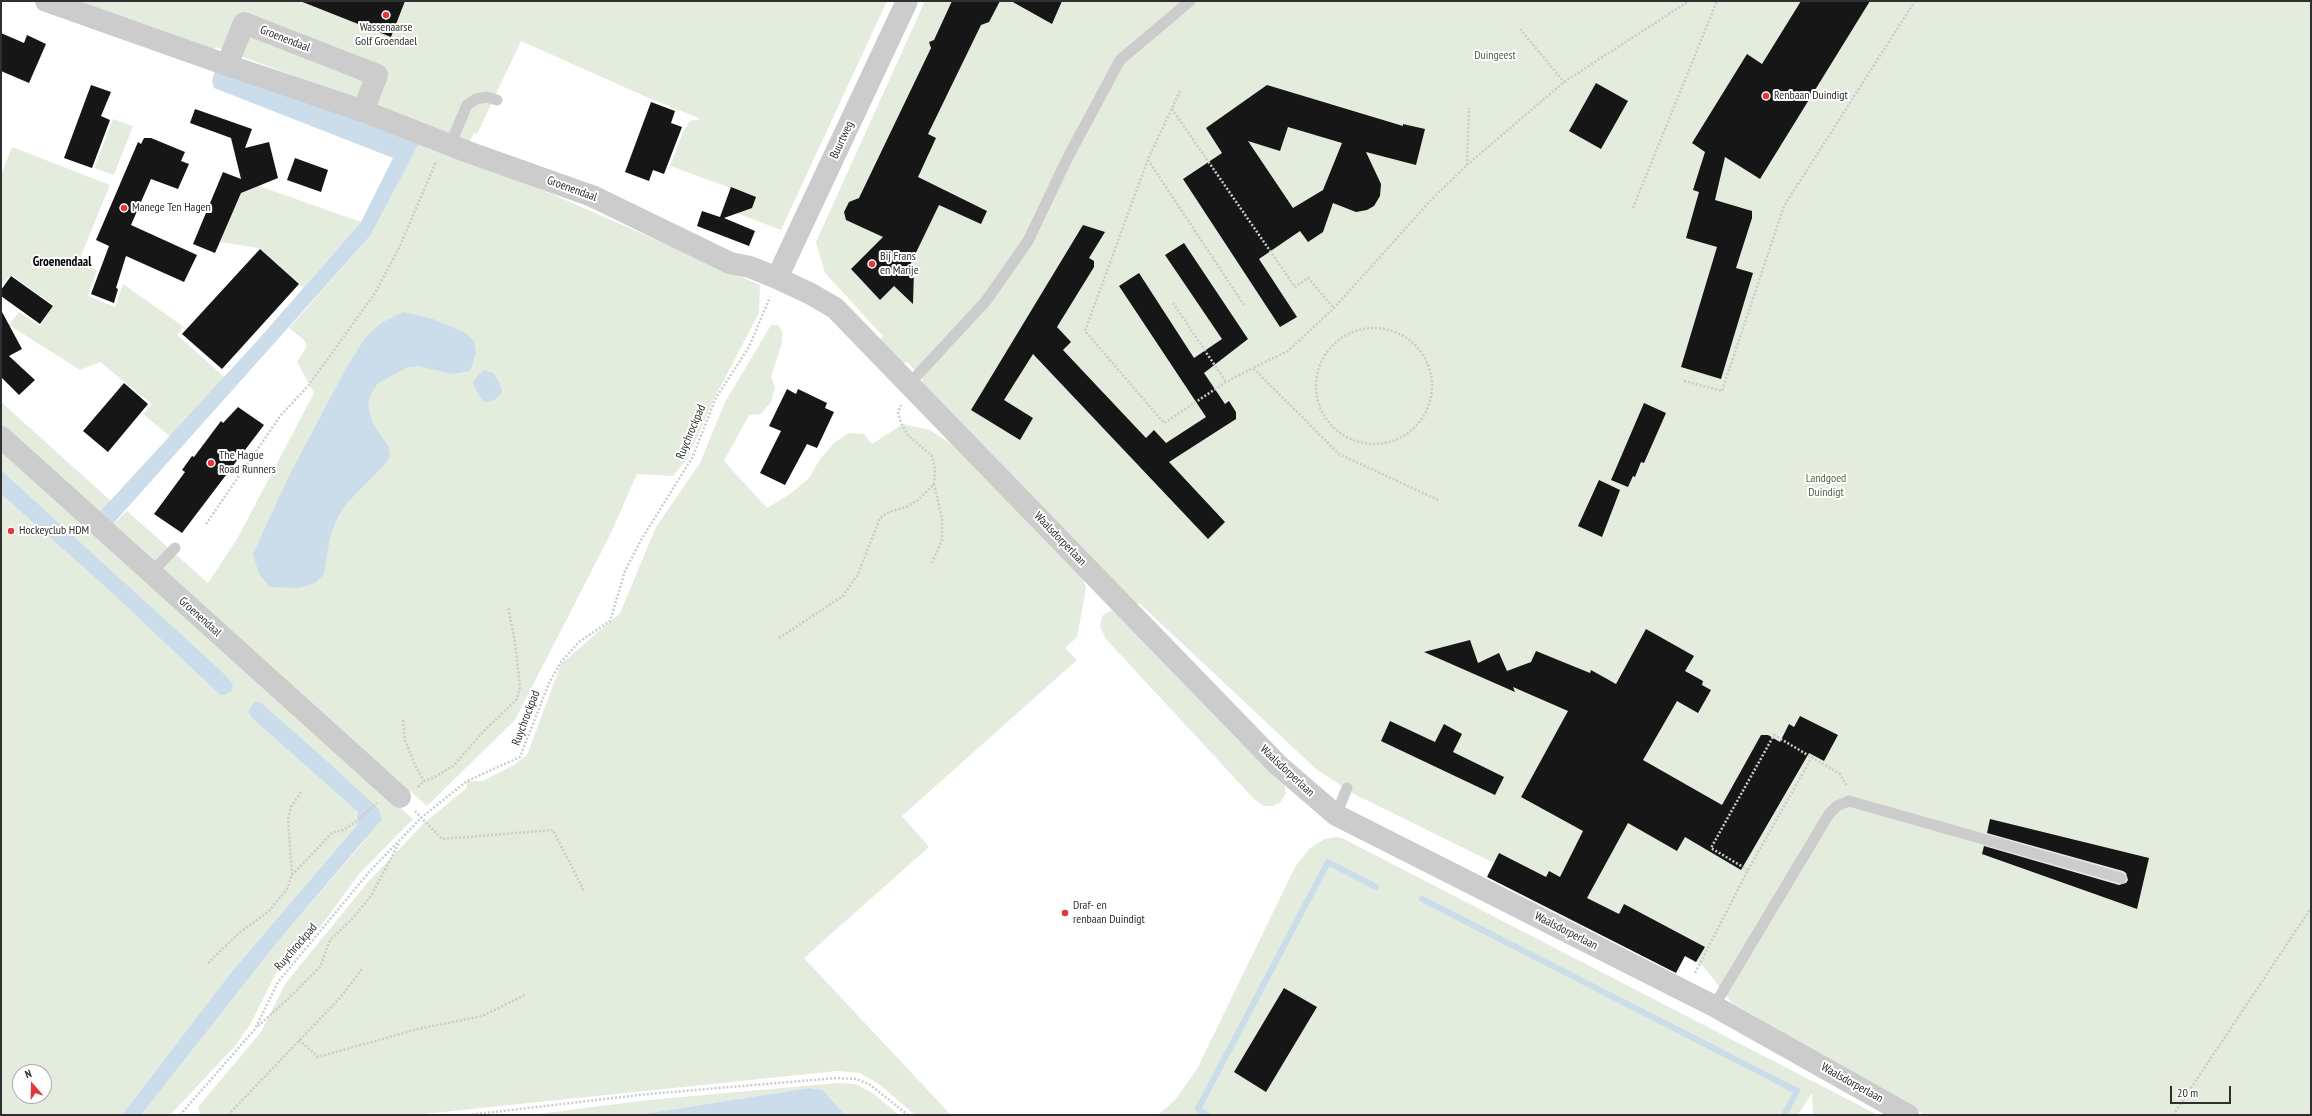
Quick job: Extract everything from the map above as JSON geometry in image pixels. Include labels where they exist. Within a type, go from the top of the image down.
[{"type":"street","name":"Groenendaal","points":[[46,1],[226,65],[363,111],[447,144],[592,196],[730,263],[750,267],[777,278]]},
{"type":"street","name":"Buurtweg","points":[[777,278],[907,1]]},
{"type":"street","name":"Groenendaal","points":[[226,65],[244,23],[377,75],[363,111]]},
{"type":"street","name":"Waalsdorperlaan","points":[[777,278],[811,294],[835,308],[912,385],[1278,765],[1336,815],[1714,1006],[1908,1115]]},
{"type":"street","name":"Groenendaal","points":[[1,437],[152,573],[408,793]]},
{"type":"lane","points":[[912,385],[986,301],[1028,241],[1068,157],[1120,60],[1190,1]]},
{"type":"lane","points":[[447,144],[467,105],[476,99],[486,97],[497,100]]},
{"type":"lane","points":[[152,573],[175,548]]},
{"type":"lane","points":[[1336,815],[1347,788]]},
{"type":"lane","points":[[1714,1006],[1829,814],[1837,806],[1849,801],[2121,878]]},
{"type":"path","points":[[1180,91],[1148,159],[1085,331],[1164,423],[1226,382],[1288,351],[1334,308],[1431,200],[1467,165],[1564,82],[1689,1]]},
{"type":"path","points":[[1633,208],[1716,1]]},
{"type":"path","points":[[1684,381],[1722,391],[1784,206],[1915,1]]},
{"type":"path","points":[[1520,29],[1564,82]]},
{"type":"path","points":[[1467,165],[1469,108]]},
{"type":"path","points":[[1172,109],[1295,288],[1308,278],[1334,308]]},
{"type":"path","points":[[206,524],[281,415],[309,385],[375,293],[399,248],[447,144]]},
{"type":"path","points":[[1148,159],[1244,306]]},
{"type":"path","points":[[1173,303],[1226,382]]},
{"type":"path","name":"Ruychrockpad","points":[[180,1115],[256,1027],[278,982],[370,871],[422,817],[467,781],[520,757],[549,683],[560,662],[579,642],[610,621],[625,571],[641,540],[692,458],[716,398],[749,347],[762,319]]},
{"type":"path","points":[[1378,327],[1402,334],[1420,349],[1431,371],[1433,396],[1423,419],[1406,436],[1383,444],[1358,443],[1336,432],[1321,412],[1315,389],[1319,364],[1333,344],[1353,331],[1378,327]]},
{"type":"path","points":[[1253,368],[1339,454],[1438,500]]},
{"type":"path","points":[[912,385],[902,400],[898,412],[901,423],[907,434],[932,456],[934,484],[942,518],[942,540],[932,563]]},
{"type":"path","points":[[779,638],[843,596],[858,574],[880,518],[889,512],[906,507],[918,500],[934,484]]},
{"type":"path","points":[[408,793],[424,781],[433,778],[454,766],[484,731],[517,699],[520,687],[515,642],[508,607]]},
{"type":"path","points":[[403,720],[405,740],[415,765],[424,781]]},
{"type":"path","points":[[1748,870],[1711,848],[1774,735],[1840,774],[1847,783],[1849,801]]},
{"type":"path","points":[[1685,991],[1748,870],[1812,757]]},
{"type":"path","points":[[208,963],[239,933],[269,911],[287,890],[292,875],[288,819],[291,807],[301,792]]},
{"type":"path","points":[[292,875],[334,832],[341,831],[354,823],[377,802]]},
{"type":"path","points":[[422,817],[431,830],[442,840],[554,830],[584,892]]},
{"type":"path","points":[[256,1027],[290,998],[320,967],[330,940],[353,918],[371,896],[400,840]]},
{"type":"path","points":[[2173,1115],[2311,908]]},
{"type":"path","points":[[228,1115],[340,998],[362,969]]},
{"type":"path","points":[[299,1040],[318,1057],[418,1029],[482,1016],[525,995]]},
{"type":"path","points":[[468,1115],[648,1094],[837,1078],[856,1079],[869,1084],[908,1115]]},
{"type":"green space","name":"Wassenaarse Golf Groendael","points":[[71,1],[887,1],[781,230],[731,211],[739,191],[670,166],[683,132],[690,121],[701,119],[651,99],[521,41],[477,134],[474,133],[470,141],[216,47],[213,52]]},
{"type":"green space","name":"Landgoed Duindigt","points":[[925,1],[2311,1],[2311,1115],[1925,1115],[1732,1003],[1703,966],[1354,794],[1316,769],[1139,603],[1137,605],[924,390],[922,378],[907,362],[899,365],[877,343],[883,336],[825,273],[816,242]]},
{"type":"green space","points":[[113,119],[133,126],[114,175],[94,168]]},
{"type":"green space","points":[[421,140],[483,164],[760,285],[759,313],[715,397],[688,458],[673,476],[637,474],[611,533],[515,720],[427,806],[111,526],[127,511],[208,583],[237,539],[314,393],[297,362],[307,346],[304,340],[289,328],[370,236]]},
{"type":"green space","points":[[12,147],[110,185],[78,263],[97,270],[88,296],[115,307],[123,284],[184,327],[177,335],[229,381],[174,440],[143,414],[152,404],[100,362],[80,370],[9,325],[19,312],[40,326],[54,305],[11,275],[1,285],[1,175]]},
{"type":"green space","points":[[259,186],[361,222],[303,288],[259,248],[220,242],[243,187]]},
{"type":"green space","points":[[771,325],[778,325],[782,331],[782,343],[771,377],[775,387],[771,402],[761,414],[749,415],[724,461],[767,508],[790,494],[809,478],[820,459],[834,443],[849,433],[864,434],[872,444],[903,424],[930,430],[954,446],[1084,581],[1086,588],[1077,637],[1065,648],[1077,660],[902,816],[929,847],[804,958],[951,1115],[915,1115],[880,1085],[860,1073],[837,1071],[414,1115],[200,1115],[198,1107],[261,1032],[285,984],[368,882],[424,823],[467,788],[467,781],[483,781],[514,765],[527,755],[561,664],[620,613],[656,527],[700,463],[725,402]]},
{"type":"green space","points":[[1,402],[111,501],[98,514],[1,426]]},
{"type":"green space","points":[[1,443],[413,819],[359,874],[318,930],[296,949],[276,973],[250,1025],[235,1046],[170,1115],[141,1115],[275,945],[366,839],[378,808],[260,702],[255,721],[358,812],[357,825],[229,975],[122,1115],[1,1115],[1,494],[111,592],[220,695],[233,683],[1,470]]},
{"type":"green space","points":[[1111,610],[1122,615],[1284,783],[1286,793],[1281,802],[1273,806],[1264,806],[1254,799],[1106,639],[1100,627],[1102,616]]},
{"type":"green space","points":[[1336,837],[1342,838],[1878,1115],[1813,1115],[1812,1093],[1798,1115],[1158,1115],[1175,1100],[1197,1069],[1295,867],[1310,848],[1325,839]]},
{"type":"green space","points":[[837,1083],[856,1084],[874,1094],[899,1115],[845,1115],[823,1090],[809,1088],[637,1115],[529,1115],[649,1100]]},
{"type":"water","points":[[216,67],[421,140],[370,236],[111,526],[98,514],[257,341],[361,222],[393,158],[214,88],[212,81]]},
{"type":"water","points":[[403,312],[433,319],[464,332],[474,341],[476,353],[470,371],[453,374],[418,366],[408,367],[378,383],[370,395],[368,406],[373,424],[388,446],[390,456],[386,463],[346,504],[338,516],[330,537],[324,574],[315,583],[300,588],[270,587],[259,574],[253,554],[289,476],[345,370],[365,338],[381,323]]},
{"type":"water","points":[[483,370],[493,373],[499,382],[502,392],[495,400],[486,402],[482,400],[475,388],[473,382]]},
{"type":"water","points":[[1,470],[220,670],[233,683],[232,690],[225,695],[220,695],[111,592],[1,494]]},
{"type":"water","points":[[254,702],[260,702],[318,753],[378,808],[382,819],[275,945],[141,1115],[122,1115],[229,975],[357,825],[358,812],[255,721],[248,712]]},
{"type":"water","points":[[809,1088],[823,1090],[845,1115],[637,1115]]},
{"type":"building","points":[[300,1],[405,1],[391,37]]},
{"type":"building","points":[[952,1],[1000,1],[989,22],[981,25],[928,134],[936,138],[918,177],[987,211],[981,224],[939,205],[910,265],[914,269],[913,304],[894,286],[880,300],[851,269],[883,237],[846,220],[844,212],[849,202],[859,198],[931,48],[929,42],[934,40]]},
{"type":"building","points":[[1011,1],[1062,1],[1052,24]]},
{"type":"building","name":"Renbaan Duindigt","points":[[1801,1],[1870,1],[1760,179],[1725,157],[1715,200],[1752,211],[1752,218],[1736,268],[1753,273],[1721,379],[1681,367],[1717,247],[1686,238],[1699,192],[1693,190],[1705,152],[1692,143],[1747,54],[1762,64]]},
{"type":"building","points":[[1,33],[24,43],[27,35],[46,44],[29,83],[1,71]]},
{"type":"building","points":[[1596,83],[1628,101],[1601,149],[1569,131]]},
{"type":"building","points":[[91,85],[111,92],[101,116],[110,120],[92,168],[64,158]]},
{"type":"building","points":[[1267,85],[1403,126],[1403,124],[1425,129],[1416,165],[1366,152],[1381,184],[1380,196],[1374,206],[1367,210],[1356,212],[1333,203],[1323,232],[1308,242],[1300,231],[1259,259],[1297,317],[1280,327],[1183,179],[1222,153],[1206,128]],"holes":[[[1288,127],[1342,143],[1323,190],[1293,208],[1248,141],[1280,151]]]},
{"type":"building","points":[[651,102],[675,111],[671,123],[682,127],[664,174],[653,170],[649,181],[625,172]]},
{"type":"building","points":[[195,109],[252,129],[245,148],[269,142],[278,178],[241,193],[215,253],[193,244],[223,172],[241,179],[231,138],[190,123]]},
{"type":"building","name":"Manege Ten Hagen","points":[[144,138],[151,138],[185,152],[181,161],[189,164],[178,189],[151,179],[131,225],[197,255],[184,282],[126,256],[116,288],[118,289],[114,303],[91,294],[109,246],[96,240],[138,142],[141,144]]},
{"type":"building","points":[[295,158],[328,170],[321,192],[287,180]]},
{"type":"building","points":[[731,187],[756,197],[752,208],[724,218],[755,231],[749,246],[697,226],[702,211],[720,217]]},
{"type":"building","points":[[1083,225],[1105,232],[1089,258],[1094,261],[1094,267],[1057,327],[1071,342],[1063,350],[1146,438],[1154,430],[1166,443],[1206,417],[1119,286],[1139,273],[1194,358],[1222,339],[1165,255],[1184,243],[1248,339],[1204,373],[1225,404],[1229,401],[1236,412],[1236,419],[1169,462],[1225,522],[1208,539],[1033,354],[1004,400],[1033,418],[1020,440],[971,410]]},
{"type":"building","points":[[260,249],[299,284],[222,369],[182,334]]},
{"type":"building","points":[[11,276],[53,306],[40,324],[1,296],[1,290]]},
{"type":"building","points":[[1,310],[22,349],[9,356],[35,380],[19,395],[1,377]]},
{"type":"building","points":[[124,383],[148,404],[108,452],[83,431]]},
{"type":"building","points":[[787,389],[796,394],[798,389],[827,403],[825,408],[834,412],[817,448],[807,444],[785,485],[760,473],[781,431],[769,426]]},
{"type":"building","points":[[1644,403],[1666,413],[1644,463],[1641,462],[1635,477],[1633,476],[1628,487],[1611,480]]},
{"type":"building","name":"The Hague Road Runners","points":[[238,407],[264,425],[182,533],[154,514],[185,472],[182,470],[192,456],[194,457],[221,421],[223,423]]},
{"type":"building","points":[[1599,480],[1620,490],[1602,537],[1578,526]]},
{"type":"building","points":[[1646,629],[1694,656],[1685,671],[1703,681],[1702,685],[1711,690],[1698,713],[1677,701],[1643,760],[1722,805],[1761,735],[1768,735],[1780,742],[1789,724],[1794,727],[1800,716],[1838,735],[1824,761],[1809,753],[1741,870],[1685,837],[1677,851],[1628,823],[1587,898],[1619,914],[1624,904],[1705,947],[1696,962],[1685,956],[1676,973],[1487,877],[1499,853],[1546,877],[1549,871],[1560,877],[1583,831],[1521,797],[1568,711],[1513,687],[1515,692],[1424,652],[1470,640],[1478,663],[1499,653],[1507,671],[1531,662],[1536,651],[1590,673],[1591,670],[1616,684]]},
{"type":"building","points":[[1390,721],[1435,742],[1444,724],[1462,734],[1453,752],[1504,777],[1495,795],[1381,741]]},
{"type":"building","points":[[1990,819],[2149,858],[2137,909],[1982,854],[1984,846],[2119,885],[2126,883],[2128,880],[2126,873],[2123,871],[1987,833]]},
{"type":"building","points":[[1284,988],[1317,1007],[1266,1092],[1234,1072]]},
{"type":"waterway","points":[[1207,1115],[1198,1109],[1328,862],[1376,887]]},
{"type":"waterway","points":[[1422,899],[1797,1091],[1784,1115]]},
{"type":"place","name":"Wassenaarse Golf Groendael","points":[[386,15]]},
{"type":"place","name":"Renbaan Duindigt","points":[[1766,96]]},
{"type":"place","name":"Manege Ten Hagen","points":[[124,208]]},
{"type":"place","name":"Bij Frans en Marije","points":[[872,264]]},
{"type":"place","name":"The Hague Road Runners","points":[[211,463]]},
{"type":"place","name":"Hockeyclub HDM","points":[[11,531]]},
{"type":"place","name":"Draf- en renbaan Duindigt","points":[[1065,913]]},
{"type":"district","name":"Groenendaal","points":[[62,262]]},
{"type":"park label","name":"Duingeest","points":[[1495,56]]}]
